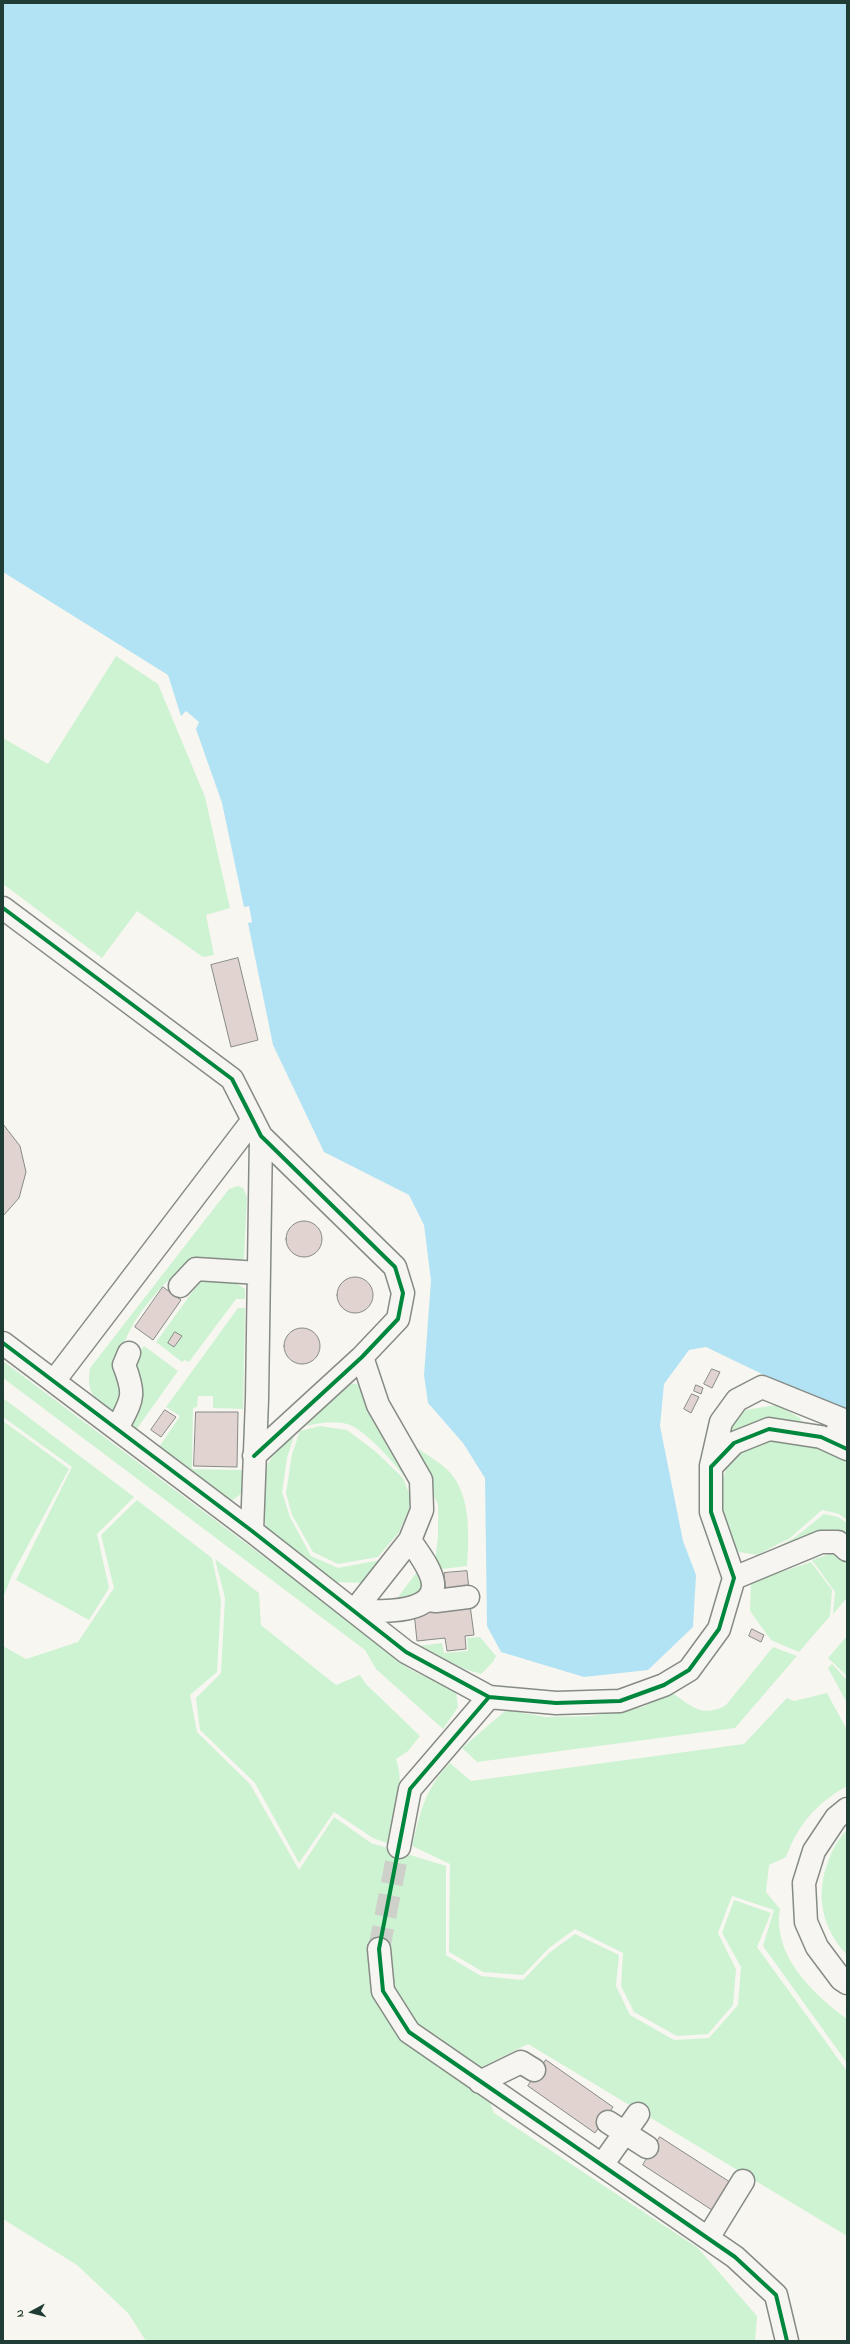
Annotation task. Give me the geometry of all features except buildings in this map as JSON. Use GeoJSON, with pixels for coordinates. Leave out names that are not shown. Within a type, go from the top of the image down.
{"type":"FeatureCollection","features":[{"type":"Feature","properties":{"kind":"street"},"geometry":{"type":"LineString","coordinates":[[3,908],[232,1079],[257,1128],[395,1267],[403,1293],[398,1319],[362,1357],[254,1456]]}},
{"type":"Feature","properties":{"kind":"street"},"geometry":{"type":"LineString","coordinates":[[252,1531],[259,1273],[257,1128]]}},
{"type":"Feature","properties":{"kind":"street"},"geometry":{"type":"LineString","coordinates":[[54,1381],[257,1128]]}},
{"type":"Feature","properties":{"kind":"street"},"geometry":{"type":"LineString","coordinates":[[180,1286],[196,1269],[259,1273]]}},
{"type":"Feature","properties":{"kind":"street"},"geometry":{"type":"LineString","coordinates":[[3,1343],[252,1531],[406,1652],[489,1697],[556,1704],[620,1701],[664,1685],[689,1670],[719,1629],[734,1578],[711,1512],[710,1467],[721,1422],[737,1400],[762,1387],[841,1419],[840,1446],[821,1437],[769,1429],[734,1443],[710,1467]]}},
{"type":"Feature","properties":{"kind":"street"},"geometry":{"type":"LineString","coordinates":[[117,1429],[132,1397],[130,1381],[124,1365],[129,1353]]}},
{"type":"Feature","properties":{"kind":"street"},"geometry":{"type":"LineString","coordinates":[[354,1611],[410,1540],[422,1510],[421,1480],[378,1405],[362,1357]]}},
{"type":"Feature","properties":{"kind":"street"},"geometry":{"type":"LineString","coordinates":[[410,1540],[427,1567],[433,1583],[432,1593],[428,1600]]}},
{"type":"Feature","properties":{"kind":"street"},"geometry":{"type":"LineString","coordinates":[[734,1578],[821,1542],[838,1542],[847,1550]]}},
{"type":"Feature","properties":{"kind":"street"},"geometry":{"type":"LineString","coordinates":[[354,1611],[406,1609],[428,1600],[436,1601],[468,1597]]}},
{"type":"Feature","properties":{"kind":"street"},"geometry":{"type":"LineString","coordinates":[[399,1847],[410,1789],[489,1697]]}},
{"type":"Feature","properties":{"kind":"street"},"geometry":{"type":"LineString","coordinates":[[847,1809],[836,1818],[814,1851],[804,1882],[806,1922],[817,1947],[841,1979],[847,1983]]}},
{"type":"Feature","properties":{"kind":"street"},"geometry":{"type":"LineString","coordinates":[[379,1949],[383,1991],[408,2032],[735,2257],[776,2295],[788,2341]]}},
{"type":"Feature","properties":{"kind":"street"},"geometry":{"type":"LineString","coordinates":[[480,2082],[521,2062],[534,2070]]}},
{"type":"Feature","properties":{"kind":"street"},"geometry":{"type":"LineString","coordinates":[[602,2165],[616,2128],[638,2114]]}},
{"type":"Feature","properties":{"kind":"street"},"geometry":{"type":"LineString","coordinates":[[616,2128],[647,2147]]}},
{"type":"Feature","properties":{"kind":"street"},"geometry":{"type":"LineString","coordinates":[[708,2238],[743,2181]]}},
{"type":"Feature","properties":{"kind":"green space"},"geometry":{"type":"Polygon","coordinates":[[[116,656],[158,684],[205,797],[230,908],[206,915],[214,955],[203,957],[137,911],[102,958],[3,884],[3,738],[48,764],[116,656]]]}},
{"type":"Feature","properties":{"kind":"green space"},"geometry":{"type":"Polygon","coordinates":[[[238,1186],[243,1188],[247,1197],[244,1258],[232,1265],[185,1264],[167,1281],[142,1311],[124,1344],[120,1359],[122,1407],[112,1412],[96,1399],[90,1389],[90,1368],[229,1189],[238,1186]]]}},
{"type":"Feature","properties":{"kind":"green space"},"geometry":{"type":"Polygon","coordinates":[[[201,1280],[234,1282],[245,1289],[245,1299],[236,1299],[189,1362],[185,1360],[182,1362],[156,1342],[201,1280]]]}},
{"type":"Feature","properties":{"kind":"green space"},"geometry":{"type":"Polygon","coordinates":[[[238,1308],[245,1308],[243,1409],[213,1408],[213,1396],[198,1396],[197,1407],[193,1408],[192,1469],[242,1470],[242,1493],[233,1500],[227,1499],[159,1447],[180,1416],[166,1407],[238,1308]]]}},
{"type":"Feature","properties":{"kind":"green space"},"geometry":{"type":"Polygon","coordinates":[[[144,1346],[178,1371],[136,1430],[133,1427],[133,1421],[139,1410],[142,1399],[139,1382],[134,1375],[135,1355],[144,1346]]]}},
{"type":"Feature","properties":{"kind":"green space"},"geometry":{"type":"Polygon","coordinates":[[[3,1361],[368,1635],[398,1661],[417,1673],[456,1692],[458,1707],[443,1729],[376,1669],[365,1650],[3,1378],[3,1361]]]}},
{"type":"Feature","properties":{"kind":"green space"},"geometry":{"type":"Polygon","coordinates":[[[349,1383],[357,1384],[364,1393],[378,1430],[400,1456],[411,1487],[384,1452],[357,1429],[345,1423],[333,1422],[306,1426],[349,1383]]]}},
{"type":"Feature","properties":{"kind":"green space"},"geometry":{"type":"Polygon","coordinates":[[[3,1398],[134,1497],[97,1534],[109,1588],[89,1620],[16,1580],[72,1467],[3,1417],[3,1398]]]}},
{"type":"Feature","properties":{"kind":"green space"},"geometry":{"type":"Polygon","coordinates":[[[777,1405],[800,1418],[803,1425],[725,1440],[729,1430],[745,1410],[777,1405]]]}},
{"type":"Feature","properties":{"kind":"green space"},"geometry":{"type":"Polygon","coordinates":[[[3,1421],[69,1469],[12,1575],[3,1598],[3,1421]]]}},
{"type":"Feature","properties":{"kind":"green space"},"geometry":{"type":"Polygon","coordinates":[[[320,1426],[347,1430],[375,1451],[403,1478],[412,1501],[399,1532],[378,1557],[338,1564],[313,1552],[292,1515],[286,1493],[292,1454],[300,1431],[320,1426]]]}},
{"type":"Feature","properties":{"kind":"green space"},"geometry":{"type":"Polygon","coordinates":[[[294,1436],[287,1458],[282,1492],[290,1517],[311,1556],[338,1568],[380,1560],[365,1583],[337,1582],[266,1530],[263,1485],[266,1468],[275,1453],[294,1436]]]}},
{"type":"Feature","properties":{"kind":"green space"},"geometry":{"type":"Polygon","coordinates":[[[782,1438],[815,1445],[847,1461],[847,1520],[839,1514],[822,1510],[790,1538],[757,1555],[739,1552],[727,1535],[721,1508],[721,1494],[727,1468],[733,1457],[743,1448],[755,1441],[782,1438]]]}},
{"type":"Feature","properties":{"kind":"green space"},"geometry":{"type":"Polygon","coordinates":[[[411,1444],[449,1471],[459,1486],[463,1496],[468,1520],[467,1566],[434,1570],[438,1537],[438,1505],[411,1444]]]}},
{"type":"Feature","properties":{"kind":"green space"},"geometry":{"type":"Polygon","coordinates":[[[137,1500],[212,1558],[221,1600],[217,1672],[190,1695],[197,1732],[250,1784],[299,1870],[334,1817],[371,1843],[446,1866],[446,1955],[481,1976],[523,1980],[549,1953],[575,1934],[619,1955],[616,1986],[630,2015],[674,2040],[709,2038],[738,2005],[741,1967],[722,1933],[734,1900],[771,1913],[757,1947],[847,2071],[847,2236],[528,2044],[478,2069],[494,2113],[698,2248],[757,2316],[755,2341],[146,2341],[128,2313],[77,2265],[3,2219],[3,1646],[26,1659],[78,1642],[114,1588],[101,1535],[137,1500]]]}},
{"type":"Feature","properties":{"kind":"green space"},"geometry":{"type":"Polygon","coordinates":[[[824,1514],[838,1517],[847,1523],[847,1536],[802,1539],[771,1550],[794,1538],[824,1514]]]}},
{"type":"Feature","properties":{"kind":"green space"},"geometry":{"type":"Polygon","coordinates":[[[830,1554],[840,1556],[847,1562],[847,1598],[833,1614],[835,1592],[812,1560],[830,1554]]]}},
{"type":"Feature","properties":{"kind":"green space"},"geometry":{"type":"Polygon","coordinates":[[[215,1559],[259,1593],[261,1625],[336,1685],[360,1675],[366,1684],[420,1736],[408,1751],[396,1759],[400,1780],[398,1802],[389,1844],[373,1838],[334,1812],[299,1863],[255,1783],[200,1730],[196,1698],[221,1673],[225,1598],[215,1559]]]}},
{"type":"Feature","properties":{"kind":"green space"},"geometry":{"type":"Polygon","coordinates":[[[811,1562],[832,1590],[830,1616],[799,1652],[771,1640],[750,1611],[751,1582],[811,1562]]]}},
{"type":"Feature","properties":{"kind":"green space"},"geometry":{"type":"Polygon","coordinates":[[[420,1568],[426,1594],[392,1605],[420,1568]]]}},
{"type":"Feature","properties":{"kind":"green space"},"geometry":{"type":"Polygon","coordinates":[[[847,1636],[847,1676],[828,1658],[847,1636]]]}},
{"type":"Feature","properties":{"kind":"green space"},"geometry":{"type":"Polygon","coordinates":[[[480,1637],[496,1656],[493,1662],[481,1674],[464,1669],[418,1646],[442,1643],[444,1653],[468,1651],[467,1638],[480,1637]]]}},
{"type":"Feature","properties":{"kind":"green space"},"geometry":{"type":"Polygon","coordinates":[[[773,1647],[797,1656],[735,1728],[477,1762],[462,1748],[506,1710],[546,1717],[591,1716],[643,1707],[671,1692],[690,1706],[697,1709],[710,1711],[718,1709],[726,1705],[773,1647]]]}},
{"type":"Feature","properties":{"kind":"green space"},"geometry":{"type":"Polygon","coordinates":[[[832,1664],[847,1680],[847,1703],[828,1668],[832,1664]]]}},
{"type":"Feature","properties":{"kind":"green space"},"geometry":{"type":"Polygon","coordinates":[[[827,1693],[847,1730],[847,1786],[826,1800],[810,1816],[796,1834],[786,1857],[769,1865],[766,1892],[780,1909],[779,1926],[782,1942],[798,1972],[821,1998],[847,2019],[847,2063],[763,1946],[774,1910],[732,1896],[718,1933],[736,1969],[733,2005],[708,2034],[677,2036],[634,2012],[621,1986],[623,1953],[575,1929],[549,1948],[523,1975],[483,1972],[449,1952],[450,1864],[412,1846],[421,1812],[429,1792],[442,1772],[450,1763],[471,1781],[744,1744],[787,1698],[794,1701],[827,1693]]]}},
{"type":"Feature","properties":{"kind":"green space"},"geometry":{"type":"Polygon","coordinates":[[[847,1830],[847,1955],[838,1945],[826,1922],[823,1910],[822,1885],[832,1851],[841,1836],[847,1830]]]}},
{"type":"Feature","properties":{"kind":"water"},"geometry":{"type":"Polygon","coordinates":[[[3,3],[847,3],[847,1415],[706,1347],[689,1350],[664,1384],[660,1426],[683,1541],[696,1575],[693,1627],[648,1670],[584,1677],[501,1652],[487,1626],[485,1478],[463,1443],[428,1403],[424,1375],[431,1281],[424,1225],[409,1195],[324,1152],[273,1045],[248,923],[252,922],[249,906],[244,907],[222,803],[196,729],[199,722],[186,711],[181,716],[168,675],[3,572],[3,3]]]}},
{"type":"Feature","properties":{"kind":"tunnel"},"geometry":{"type":"LineString","coordinates":[[379,1949],[399,1847]]}},
{"type":"Feature","properties":{"kind":"cycle path"},"geometry":{"type":"LineString","coordinates":[[3,908],[232,1079],[261,1136],[395,1267],[403,1293],[398,1319],[362,1357],[254,1456]]}},
{"type":"Feature","properties":{"kind":"cycle path"},"geometry":{"type":"LineString","coordinates":[[3,1343],[252,1531],[406,1652],[489,1697],[556,1703],[620,1701],[664,1685],[689,1670],[719,1629],[734,1578],[711,1512],[711,1467],[734,1443],[769,1429],[821,1437],[847,1449]]}},
{"type":"Feature","properties":{"kind":"cycle path"},"geometry":{"type":"LineString","coordinates":[[489,1697],[410,1789],[379,1949],[383,1991],[409,2032],[735,2257],[776,2295],[787,2341]]}}]}
